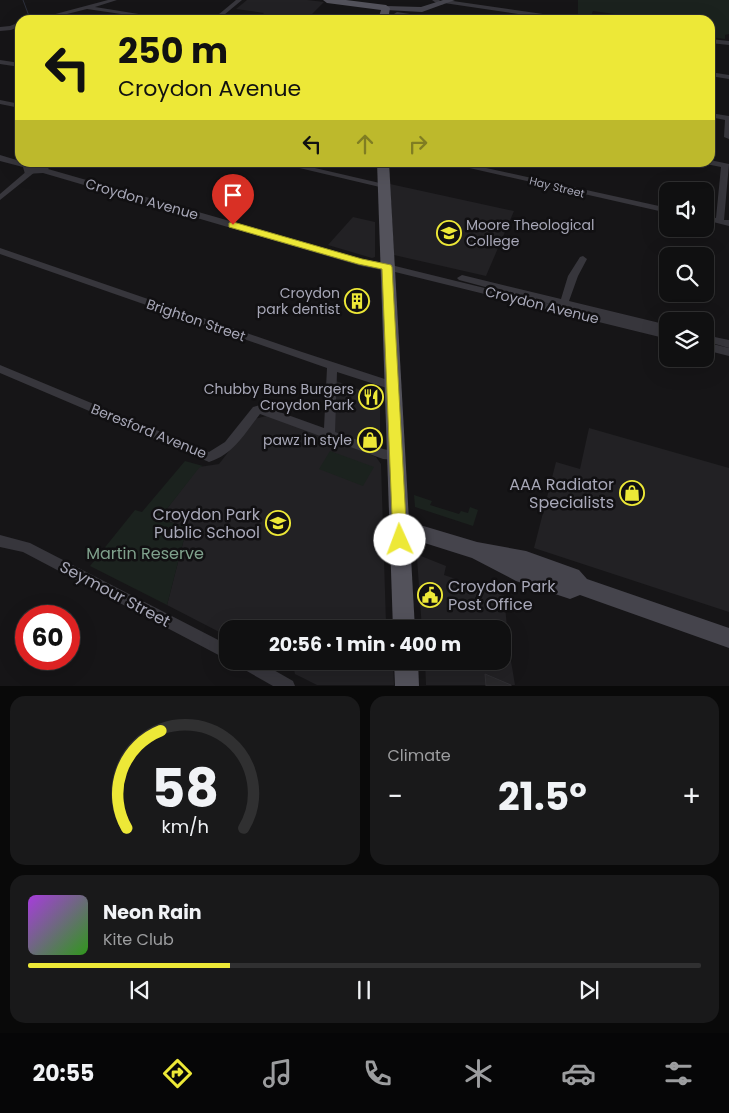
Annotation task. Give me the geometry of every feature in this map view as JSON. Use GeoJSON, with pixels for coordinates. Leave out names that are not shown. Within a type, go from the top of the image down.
{"type":"FeatureCollection","features":[{"type":"Feature","properties":{"kind":"main road"},"geometry":{"type":"LineString","coordinates":[[327,0],[359,2],[386,8],[422,10],[443,2]]}},
{"type":"Feature","properties":{"kind":"main road"},"geometry":{"type":"LineString","coordinates":[[384,15],[386,8]]}},
{"type":"Feature","properties":{"kind":"main road"},"geometry":{"type":"LineString","coordinates":[[383,167],[404,620]]}},
{"type":"Feature","properties":{"kind":"main road"},"geometry":{"type":"LineString","coordinates":[[400,527],[477,552],[523,575],[570,590],[580,586],[729,638]]}},
{"type":"Feature","properties":{"kind":"main road"},"geometry":{"type":"LineString","coordinates":[[406,670],[407,686]]}},
{"type":"Feature","properties":{"kind":"street"},"geometry":{"type":"LineString","coordinates":[[56,15],[114,0]]}},
{"type":"Feature","properties":{"kind":"street"},"geometry":{"type":"LineString","coordinates":[[221,15],[239,0]]}},
{"type":"Feature","properties":{"kind":"street"},"geometry":{"type":"LineString","coordinates":[[443,2],[535,15]]}},
{"type":"Feature","properties":{"kind":"street"},"geometry":{"type":"LineString","coordinates":[[87,7],[140,15]]}},
{"type":"Feature","properties":{"kind":"street"},"geometry":{"type":"LineString","coordinates":[[397,14],[404,15]]}},
{"type":"Feature","properties":{"kind":"street"},"geometry":{"type":"LineString","coordinates":[[11,28],[15,26]]}},
{"type":"Feature","properties":{"kind":"street"},"geometry":{"type":"LineString","coordinates":[[0,29],[15,29]]}},
{"type":"Feature","properties":{"kind":"street"},"geometry":{"type":"LineString","coordinates":[[715,42],[729,43]]}},
{"type":"Feature","properties":{"kind":"street"},"geometry":{"type":"LineString","coordinates":[[0,62],[15,64]]}},
{"type":"Feature","properties":{"kind":"street"},"geometry":{"type":"LineString","coordinates":[[715,75],[729,77]]}},
{"type":"Feature","properties":{"kind":"street"},"geometry":{"type":"LineString","coordinates":[[0,102],[15,105]]}},
{"type":"Feature","properties":{"kind":"street"},"geometry":{"type":"LineString","coordinates":[[715,116],[729,118],[728,136]]}},
{"type":"Feature","properties":{"kind":"street","name":"Croydon Avenue"},"geometry":{"type":"LineString","coordinates":[[0,158],[15,162]]}},
{"type":"Feature","properties":{"kind":"street"},"geometry":{"type":"LineString","coordinates":[[724,222],[727,166]]}},
{"type":"Feature","properties":{"kind":"street"},"geometry":{"type":"LineString","coordinates":[[0,198],[37,167]]}},
{"type":"Feature","properties":{"kind":"street","name":"Croydon Avenue"},"geometry":{"type":"LineString","coordinates":[[37,167],[361,262],[659,327]]}},
{"type":"Feature","properties":{"kind":"street"},"geometry":{"type":"LineString","coordinates":[[299,167],[384,186]]}},
{"type":"Feature","properties":{"kind":"street","name":"Hay Street"},"geometry":{"type":"LineString","coordinates":[[469,167],[659,209]]}},
{"type":"Feature","properties":{"kind":"street","name":"Brighton Street"},"geometry":{"type":"LineString","coordinates":[[0,251],[332,367],[393,386]]}},
{"type":"Feature","properties":{"kind":"street"},"geometry":{"type":"LineString","coordinates":[[563,307],[573,276],[582,259]]}},
{"type":"Feature","properties":{"kind":"street","name":"Croydon Avenue"},"geometry":{"type":"LineString","coordinates":[[563,307],[659,334]]}},
{"type":"Feature","properties":{"kind":"street"},"geometry":{"type":"LineString","coordinates":[[714,341],[729,346],[729,352],[714,348]]}},
{"type":"Feature","properties":{"kind":"street"},"geometry":{"type":"LineString","coordinates":[[329,435],[332,367]]}},
{"type":"Feature","properties":{"kind":"street","name":"Beresford Avenue"},"geometry":{"type":"LineString","coordinates":[[0,369],[209,457],[224,451],[257,410],[260,409],[384,454],[396,455]]}},
{"type":"Feature","properties":{"kind":"street","name":"Seymour Street"},"geometry":{"type":"LineString","coordinates":[[0,541],[26,547],[219,648]]}},
{"type":"Feature","properties":{"kind":"street"},"geometry":{"type":"LineString","coordinates":[[259,670],[288,686]]}},
{"type":"Feature","properties":{"kind":"shaded area"},"geometry":{"type":"Polygon","coordinates":[[[247,0],[307,0],[324,2],[311,15],[262,15],[264,13],[236,9],[247,0]]]}},
{"type":"Feature","properties":{"kind":"shaded area","name":"Moore Theological College"},"geometry":{"type":"Polygon","coordinates":[[[390,184],[514,211],[486,276],[394,255],[390,184]]]}},
{"type":"Feature","properties":{"kind":"shaded area"},"geometry":{"type":"Polygon","coordinates":[[[353,217],[375,222],[375,257],[372,258],[328,245],[353,217]]]}},
{"type":"Feature","properties":{"kind":"shaded area"},"geometry":{"type":"Polygon","coordinates":[[[336,381],[380,397],[380,449],[334,432],[336,381]]]}},
{"type":"Feature","properties":{"kind":"shaded area","name":"Croydon Park Public School"},"geometry":{"type":"Polygon","coordinates":[[[271,415],[376,457],[381,464],[386,620],[219,620],[219,632],[167,605],[187,527],[159,519],[199,467],[219,464],[254,419],[271,415]]]}},
{"type":"Feature","properties":{"kind":"shaded area"},"geometry":{"type":"Polygon","coordinates":[[[589,428],[729,468],[729,612],[534,548],[556,462],[580,469],[589,428]]]}},
{"type":"Feature","properties":{"kind":"shaded area"},"geometry":{"type":"Polygon","coordinates":[[[421,556],[446,566],[444,575],[504,595],[506,620],[421,620],[417,558],[421,556]]]}},
{"type":"Feature","properties":{"kind":"shaded area"},"geometry":{"type":"Polygon","coordinates":[[[511,661],[515,685],[426,685],[425,670],[511,670],[511,661]]]}},
{"type":"Feature","properties":{"kind":"shaded area"},"geometry":{"type":"Polygon","coordinates":[[[294,670],[393,670],[394,685],[317,685],[295,674],[294,670]]]}},
{"type":"Feature","properties":{"kind":"green space"},"geometry":{"type":"Polygon","coordinates":[[[578,0],[729,0],[729,34],[725,35],[725,39],[715,38],[715,15],[622,15],[593,11],[591,15],[578,15],[578,0]]]}},
{"type":"Feature","properties":{"kind":"green space"},"geometry":{"type":"Polygon","coordinates":[[[330,451],[374,467],[363,486],[319,469],[330,451]]]}},
{"type":"Feature","properties":{"kind":"green space","name":"Martin Reserve"},"geometry":{"type":"Polygon","coordinates":[[[185,461],[203,466],[199,468],[159,519],[187,527],[167,605],[90,566],[135,510],[142,512],[185,461]]]}},
{"type":"Feature","properties":{"kind":"green space"},"geometry":{"type":"Polygon","coordinates":[[[414,495],[432,501],[430,505],[459,514],[461,511],[468,513],[470,507],[478,510],[473,526],[415,507],[414,495]]]}},
{"type":"Feature","properties":{"kind":"building","name":"Croydon park dentist"},"geometry":{"type":"Polygon","coordinates":[[[349,293],[371,301],[366,308],[343,301],[349,293]]]}},
{"type":"Feature","properties":{"kind":"building"},"geometry":{"type":"Polygon","coordinates":[[[485,674],[511,685],[511,686],[486,686],[485,674]]]}},
{"type":"Feature","properties":{"kind":"waterway"},"geometry":{"type":"LineString","coordinates":[[23,0],[29,15]]}},
{"type":"Feature","properties":{"kind":"place","name":"Moore Theological College"},"geometry":{"type":"Point","coordinates":[449,233]}},
{"type":"Feature","properties":{"kind":"place","name":"Croydon park dentist"},"geometry":{"type":"Point","coordinates":[357,301]}},
{"type":"Feature","properties":{"kind":"place","name":"Chubby Buns Burgers Croydon Park"},"geometry":{"type":"Point","coordinates":[371,397]}},
{"type":"Feature","properties":{"kind":"place","name":"pawz in style"},"geometry":{"type":"Point","coordinates":[370,440]}},
{"type":"Feature","properties":{"kind":"place","name":"AAA Radiator Specialists"},"geometry":{"type":"Point","coordinates":[632,493]}},
{"type":"Feature","properties":{"kind":"place","name":"Croydon Park Public School"},"geometry":{"type":"Point","coordinates":[278,523]}},
{"type":"Feature","properties":{"kind":"place","name":"Croydon Park Post Office"},"geometry":{"type":"Point","coordinates":[430,595]}},
{"type":"Feature","properties":{"kind":"route"},"geometry":{"type":"LineString","coordinates":[[233,225],[361,262],[387,267],[400,540]]}}]}
